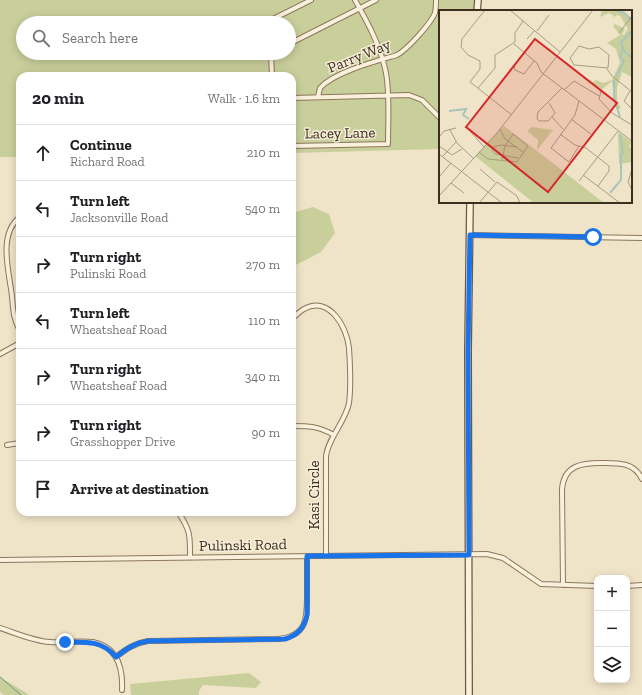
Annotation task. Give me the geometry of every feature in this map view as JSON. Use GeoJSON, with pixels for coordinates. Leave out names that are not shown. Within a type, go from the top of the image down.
{"type":"FeatureCollection","features":[{"type":"Feature","properties":{"kind":"main road"},"geometry":{"type":"LineString","coordinates":[[477,10],[478,0]]}},
{"type":"Feature","properties":{"kind":"main road"},"geometry":{"type":"LineString","coordinates":[[469,695],[468,351],[470,203]]}},
{"type":"Feature","properties":{"kind":"street"},"geometry":{"type":"LineString","coordinates":[[279,16],[310,0]]}},
{"type":"Feature","properties":{"kind":"street"},"geometry":{"type":"LineString","coordinates":[[356,0],[375,38],[383,59],[387,79],[388,96]]}},
{"type":"Feature","properties":{"kind":"street"},"geometry":{"type":"LineString","coordinates":[[296,41],[376,0]]}},
{"type":"Feature","properties":{"kind":"street","name":"Parry Way"},"geometry":{"type":"LineString","coordinates":[[318,97],[320,88],[327,82],[352,70],[397,54],[406,48],[431,20],[435,13],[436,0]]}},
{"type":"Feature","properties":{"kind":"street"},"geometry":{"type":"LineString","coordinates":[[271,60],[272,72]]}},
{"type":"Feature","properties":{"kind":"street"},"geometry":{"type":"LineString","coordinates":[[296,98],[409,95],[422,100],[439,117]]}},
{"type":"Feature","properties":{"kind":"street","name":"Lacey Lane"},"geometry":{"type":"LineString","coordinates":[[296,146],[388,144],[388,96]]}},
{"type":"Feature","properties":{"kind":"street"},"geometry":{"type":"LineString","coordinates":[[16,219],[10,223],[6,229],[3,236],[2,247],[11,288],[13,317],[16,323]]}},
{"type":"Feature","properties":{"kind":"street"},"geometry":{"type":"LineString","coordinates":[[470,235],[642,238]]}},
{"type":"Feature","properties":{"kind":"street","name":"Kasi Circle"},"geometry":{"type":"LineString","coordinates":[[296,316],[305,308],[315,306],[323,307],[336,315],[345,333],[349,347],[349,402],[328,448],[326,456],[326,556]]}},
{"type":"Feature","properties":{"kind":"street"},"geometry":{"type":"LineString","coordinates":[[0,354],[16,345]]}},
{"type":"Feature","properties":{"kind":"street"},"geometry":{"type":"LineString","coordinates":[[296,426],[313,426],[326,430],[334,435]]}},
{"type":"Feature","properties":{"kind":"street"},"geometry":{"type":"LineString","coordinates":[[8,445],[16,444]]}},
{"type":"Feature","properties":{"kind":"street"},"geometry":{"type":"LineString","coordinates":[[563,585],[562,489],[566,475],[572,469],[581,464],[621,462],[632,467],[638,472],[642,479]]}},
{"type":"Feature","properties":{"kind":"street"},"geometry":{"type":"LineString","coordinates":[[181,516],[187,524],[189,531],[190,558]]}},
{"type":"Feature","properties":{"kind":"street","name":"Pulinski Road"},"geometry":{"type":"LineString","coordinates":[[0,560],[487,554],[498,556],[507,560],[538,583],[544,585],[594,586]]}},
{"type":"Feature","properties":{"kind":"street"},"geometry":{"type":"LineString","coordinates":[[116,657],[132,645],[148,641],[285,639],[295,635],[304,625],[307,615],[307,556]]}},
{"type":"Feature","properties":{"kind":"street"},"geometry":{"type":"LineString","coordinates":[[630,586],[642,586]]}},
{"type":"Feature","properties":{"kind":"street"},"geometry":{"type":"LineString","coordinates":[[0,628],[43,641],[93,642],[104,646],[116,657],[122,672],[122,690]]}},
{"type":"Feature","properties":{"kind":"green space"},"geometry":{"type":"Polygon","coordinates":[[[0,0],[478,0],[477,10],[439,10],[439,149],[296,153],[296,72],[16,72],[16,157],[0,157],[0,0]]]}},
{"type":"Feature","properties":{"kind":"green space"},"geometry":{"type":"Polygon","coordinates":[[[313,207],[329,214],[335,233],[321,252],[296,265],[296,212],[313,207]]]}},
{"type":"Feature","properties":{"kind":"green space"},"geometry":{"type":"Polygon","coordinates":[[[249,673],[261,682],[256,688],[203,685],[199,691],[199,695],[131,695],[130,684],[249,673]]]}},
{"type":"Feature","properties":{"kind":"green space"},"geometry":{"type":"Polygon","coordinates":[[[0,677],[29,695],[4,695],[0,692],[0,677]]]}},
{"type":"Feature","properties":{"kind":"waterway"},"geometry":{"type":"LineString","coordinates":[[0,677],[21,695]]}},
{"type":"Feature","properties":{"kind":"route"},"geometry":{"type":"LineString","coordinates":[[65,642],[93,642],[104,646],[116,657],[132,645],[148,641],[285,639],[295,635],[302,628],[306,620],[307,556],[469,555],[468,351],[470,235],[593,237]]}}]}
